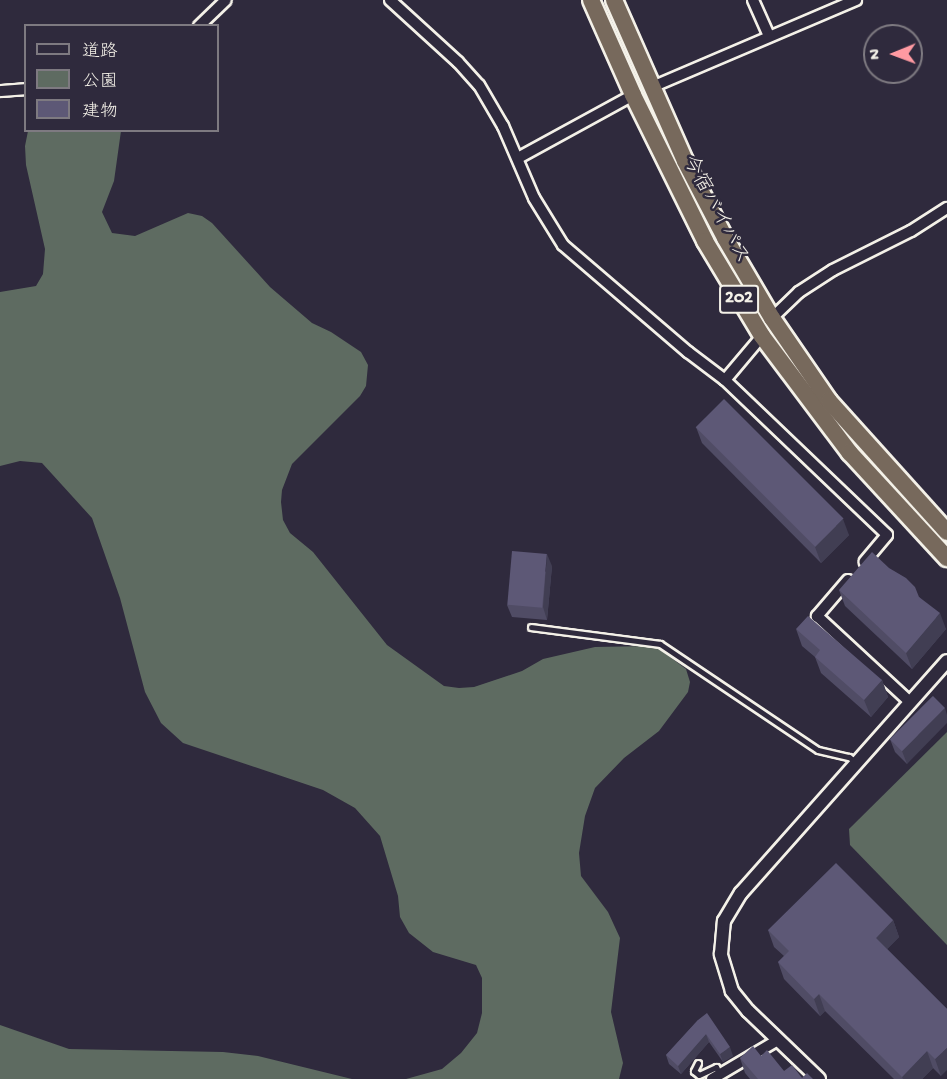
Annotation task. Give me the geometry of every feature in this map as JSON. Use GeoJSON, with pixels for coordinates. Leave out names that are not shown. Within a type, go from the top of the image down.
{"type":"FeatureCollection","features":[{"type":"Feature","properties":{"kind":"highway","name":"今宿バイパス"},"geometry":{"type":"LineString","coordinates":[[591,0],[633,95],[705,241],[762,336],[850,453],[947,558]]}},
{"type":"Feature","properties":{"kind":"highway","name":"今宿バイパス"},"geometry":{"type":"LineString","coordinates":[[614,0],[685,161],[725,238],[772,318],[829,401],[947,532]]}},
{"type":"Feature","properties":{"kind":"street"},"geometry":{"type":"LineString","coordinates":[[201,24],[226,0]]}},
{"type":"Feature","properties":{"kind":"street"},"geometry":{"type":"LineString","coordinates":[[390,0],[458,62],[479,85],[503,126],[534,198],[563,245],[688,352],[725,380],[887,535],[817,616],[910,702]]}},
{"type":"Feature","properties":{"kind":"street"},"geometry":{"type":"LineString","coordinates":[[753,0],[769,36]]}},
{"type":"Feature","properties":{"kind":"street"},"geometry":{"type":"LineString","coordinates":[[652,87],[856,0]]}},
{"type":"Feature","properties":{"kind":"street"},"geometry":{"type":"LineString","coordinates":[[0,91],[24,89]]}},
{"type":"Feature","properties":{"kind":"street"},"geometry":{"type":"LineString","coordinates":[[518,158],[633,95]]}},
{"type":"Feature","properties":{"kind":"street"},"geometry":{"type":"LineString","coordinates":[[772,318],[799,292],[816,281],[911,231],[947,208]]}},
{"type":"Feature","properties":{"kind":"street"},"geometry":{"type":"LineString","coordinates":[[725,380],[762,336]]}},
{"type":"Feature","properties":{"kind":"street"},"geometry":{"type":"LineString","coordinates":[[819,1079],[732,991],[721,954],[724,921],[741,893],[947,661]]}},
{"type":"Feature","properties":{"kind":"street"},"geometry":{"type":"LineString","coordinates":[[715,1076],[778,1040]]}},
{"type":"Feature","properties":{"kind":"lane"},"geometry":{"type":"LineString","coordinates":[[531,627],[660,644],[818,750],[849,757],[856,762]]}},
{"type":"Feature","properties":{"kind":"lane"},"geometry":{"type":"LineString","coordinates":[[698,1062],[694,1071],[699,1075],[716,1067],[715,1076]]}},
{"type":"Feature","properties":{"kind":"green space"},"geometry":{"type":"Polygon","coordinates":[[[28,132],[121,132],[114,181],[102,212],[112,233],[135,236],[188,213],[202,216],[212,223],[270,287],[312,323],[331,332],[361,352],[368,365],[366,386],[360,396],[292,464],[282,490],[281,502],[283,520],[290,533],[313,552],[387,645],[444,686],[459,688],[474,687],[522,671],[543,659],[595,647],[649,646],[658,648],[686,669],[690,682],[688,692],[659,731],[624,758],[595,788],[585,816],[579,853],[581,876],[608,912],[620,938],[611,1012],[623,1063],[619,1079],[406,1079],[442,1069],[461,1053],[477,1033],[482,1013],[482,978],[476,965],[433,952],[409,933],[400,917],[398,896],[380,836],[355,808],[323,790],[183,743],[161,723],[145,692],[120,598],[92,518],[42,463],[20,461],[0,466],[0,292],[36,286],[43,274],[45,249],[26,165],[25,146],[28,132]]]}},
{"type":"Feature","properties":{"kind":"green space"},"geometry":{"type":"Polygon","coordinates":[[[947,732],[947,945],[850,845],[849,829],[947,732]]]}},
{"type":"Feature","properties":{"kind":"green space"},"geometry":{"type":"Polygon","coordinates":[[[0,1025],[69,1049],[223,1052],[258,1056],[352,1079],[0,1079],[0,1025]]]}},
{"type":"Feature","properties":{"kind":"building"},"geometry":{"type":"Polygon","coordinates":[[[724,399],[844,519],[815,547],[696,427],[724,399]]]}},
{"type":"Feature","properties":{"kind":"building"},"geometry":{"type":"Polygon","coordinates":[[[512,551],[547,554],[542,608],[507,605],[512,551]]]}},
{"type":"Feature","properties":{"kind":"building"},"geometry":{"type":"Polygon","coordinates":[[[872,552],[889,568],[906,578],[915,587],[919,597],[940,613],[906,653],[839,590],[872,552]]]}},
{"type":"Feature","properties":{"kind":"building"},"geometry":{"type":"Polygon","coordinates":[[[808,616],[882,680],[864,700],[815,657],[820,650],[796,629],[808,616]]]}},
{"type":"Feature","properties":{"kind":"building"},"geometry":{"type":"Polygon","coordinates":[[[933,696],[945,708],[902,751],[890,739],[933,696]]]}},
{"type":"Feature","properties":{"kind":"building"},"geometry":{"type":"Polygon","coordinates":[[[836,863],[893,920],[876,938],[947,1009],[947,1048],[935,1059],[927,1051],[902,1077],[819,994],[814,999],[778,962],[789,951],[768,930],[836,863]]]}},
{"type":"Feature","properties":{"kind":"building"},"geometry":{"type":"Polygon","coordinates":[[[707,1013],[730,1047],[720,1054],[706,1034],[678,1066],[666,1055],[707,1013]]]}},
{"type":"Feature","properties":{"kind":"building"},"geometry":{"type":"Polygon","coordinates":[[[753,1046],[761,1056],[767,1050],[784,1071],[792,1065],[802,1078],[807,1073],[813,1079],[758,1079],[740,1058],[753,1046]]]}}]}
